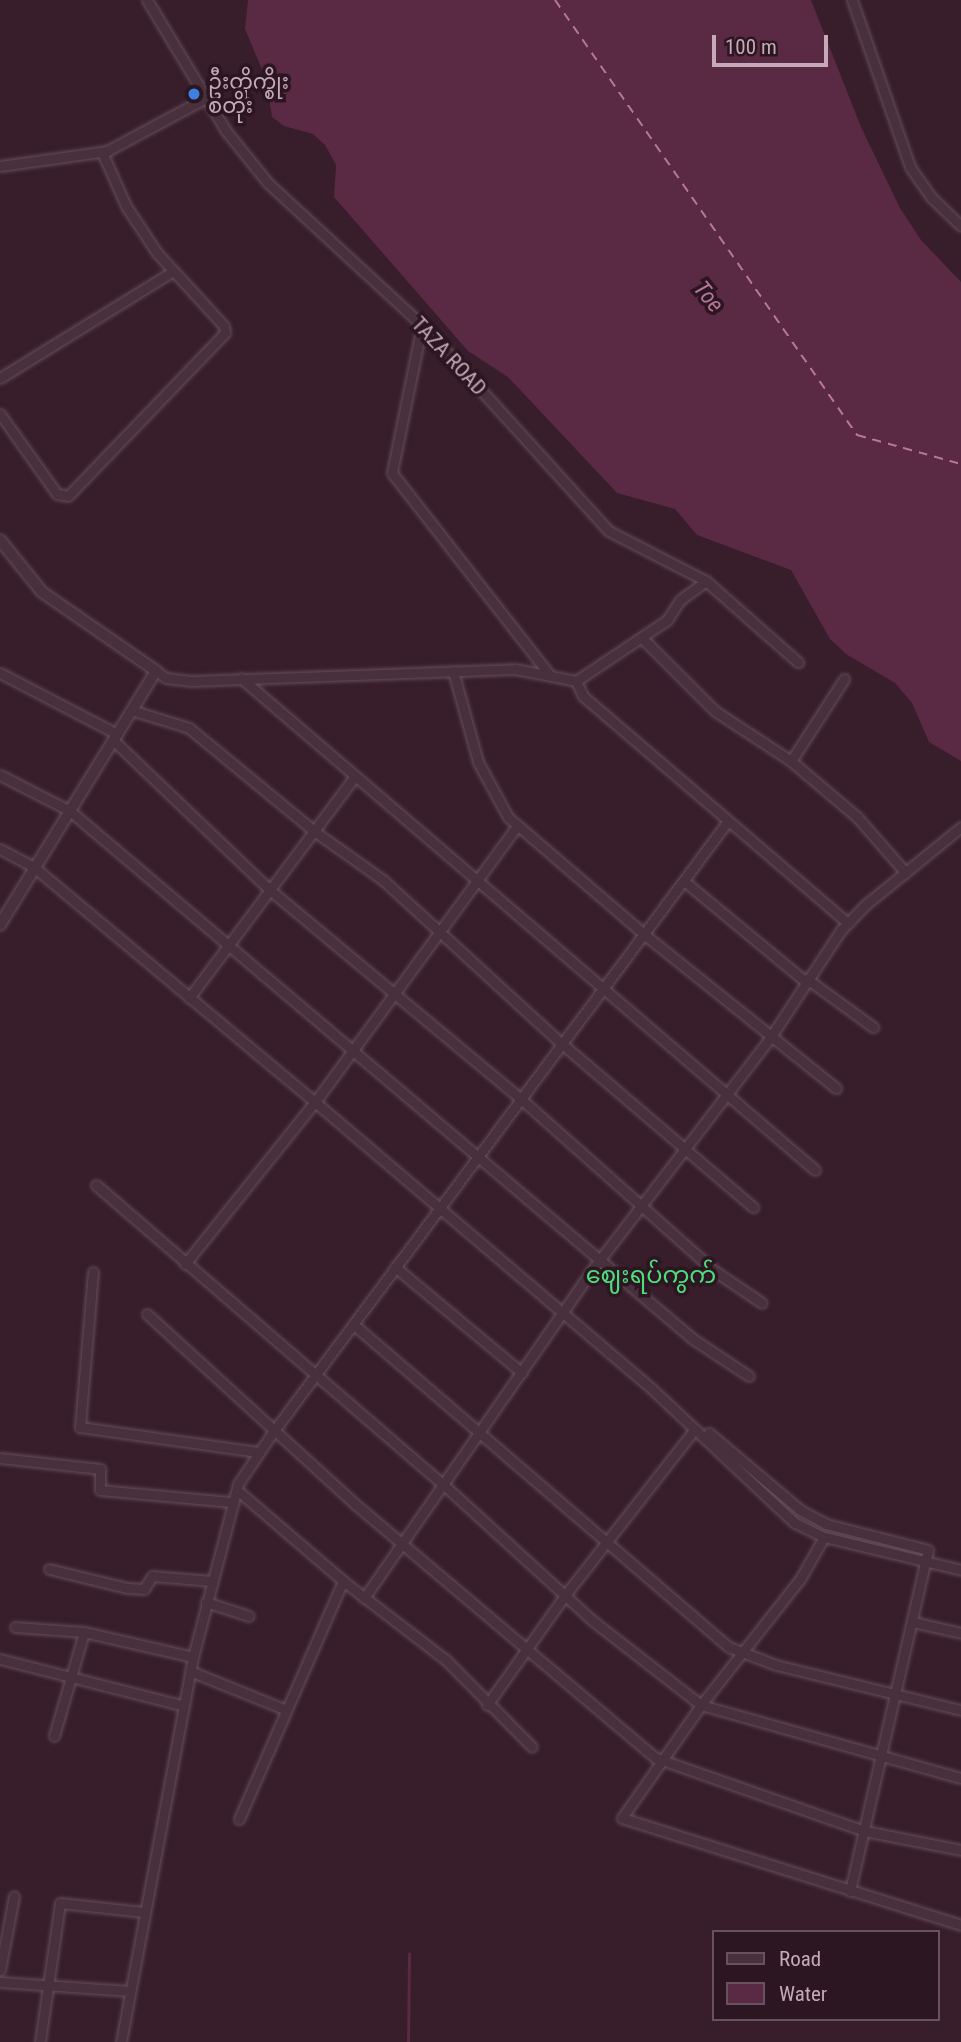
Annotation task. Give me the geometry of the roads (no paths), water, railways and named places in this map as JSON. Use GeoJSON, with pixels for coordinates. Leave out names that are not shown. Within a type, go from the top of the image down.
{"type":"FeatureCollection","features":[{"type":"Feature","properties":{"kind":"street","name":"TAZA ROAD"},"geometry":{"type":"LineString","coordinates":[[147,0],[206,98],[268,183],[422,325],[609,531],[706,581],[798,662]]}},
{"type":"Feature","properties":{"kind":"street"},"geometry":{"type":"LineString","coordinates":[[852,0],[910,167],[932,198],[961,226]]}},
{"type":"Feature","properties":{"kind":"street"},"geometry":{"type":"LineString","coordinates":[[0,166],[102,152],[206,98]]}},
{"type":"Feature","properties":{"kind":"street"},"geometry":{"type":"LineString","coordinates":[[0,414],[57,494],[64,498],[72,494],[225,333],[224,326],[173,271],[126,206],[102,152]]}},
{"type":"Feature","properties":{"kind":"street"},"geometry":{"type":"LineString","coordinates":[[0,378],[173,271]]}},
{"type":"Feature","properties":{"kind":"street"},"geometry":{"type":"LineString","coordinates":[[422,325],[392,473],[548,673]]}},
{"type":"Feature","properties":{"kind":"street"},"geometry":{"type":"LineString","coordinates":[[0,540],[43,592],[166,678],[191,681],[453,671],[548,673],[576,681],[667,620],[680,600],[706,581]]}},
{"type":"Feature","properties":{"kind":"street"},"geometry":{"type":"LineString","coordinates":[[642,638],[715,711],[791,761],[857,817],[906,873]]}},
{"type":"Feature","properties":{"kind":"street"},"geometry":{"type":"LineString","coordinates":[[0,925],[156,671]]}},
{"type":"Feature","properties":{"kind":"street"},"geometry":{"type":"LineString","coordinates":[[453,671],[478,762],[490,789],[517,826],[770,1038],[836,1088]]}},
{"type":"Feature","properties":{"kind":"street"},"geometry":{"type":"LineString","coordinates":[[0,673],[115,737],[270,890],[520,1099],[716,1272],[762,1303]]}},
{"type":"Feature","properties":{"kind":"street"},"geometry":{"type":"LineString","coordinates":[[241,678],[815,1170]]}},
{"type":"Feature","properties":{"kind":"street"},"geometry":{"type":"LineString","coordinates":[[791,761],[844,679]]}},
{"type":"Feature","properties":{"kind":"street"},"geometry":{"type":"LineString","coordinates":[[576,681],[583,696],[848,923]]}},
{"type":"Feature","properties":{"kind":"street"},"geometry":{"type":"LineString","coordinates":[[131,710],[189,728],[314,831],[383,880],[561,1043],[752,1207]]}},
{"type":"Feature","properties":{"kind":"street"},"geometry":{"type":"LineString","coordinates":[[0,775],[70,811],[480,1155],[693,1339],[749,1376]]}},
{"type":"Feature","properties":{"kind":"street"},"geometry":{"type":"LineString","coordinates":[[189,998],[355,776]]}},
{"type":"Feature","properties":{"kind":"street"},"geometry":{"type":"LineString","coordinates":[[121,2042],[190,1671],[237,1490],[272,1432],[728,821]]}},
{"type":"Feature","properties":{"kind":"street"},"geometry":{"type":"LineString","coordinates":[[185,1264],[315,1102],[517,826]]}},
{"type":"Feature","properties":{"kind":"street"},"geometry":{"type":"LineString","coordinates":[[364,1598],[640,1205],[687,1151],[725,1093],[770,1038],[806,980],[848,923],[961,827]]}},
{"type":"Feature","properties":{"kind":"street"},"geometry":{"type":"LineString","coordinates":[[0,849],[35,868],[315,1102],[695,1429],[795,1523],[824,1538],[961,1570]]}},
{"type":"Feature","properties":{"kind":"street"},"geometry":{"type":"LineString","coordinates":[[684,881],[806,980],[873,1027]]}},
{"type":"Feature","properties":{"kind":"street"},"geometry":{"type":"LineString","coordinates":[[96,1185],[566,1594],[701,1705],[881,1759],[961,1778]]}},
{"type":"Feature","properties":{"kind":"street"},"geometry":{"type":"LineString","coordinates":[[395,1268],[522,1373]]}},
{"type":"Feature","properties":{"kind":"street"},"geometry":{"type":"LineString","coordinates":[[93,1272],[80,1427],[258,1452]]}},
{"type":"Feature","properties":{"kind":"street"},"geometry":{"type":"LineString","coordinates":[[147,1314],[272,1432],[527,1650],[661,1760],[865,1831],[961,1850]]}},
{"type":"Feature","properties":{"kind":"street"},"geometry":{"type":"LineString","coordinates":[[353,1324],[608,1542],[690,1616],[743,1653],[961,1710]]}},
{"type":"Feature","properties":{"kind":"street"},"geometry":{"type":"LineString","coordinates":[[487,1705],[566,1594],[695,1429]]}},
{"type":"Feature","properties":{"kind":"street"},"geometry":{"type":"LineString","coordinates":[[704,1438],[709,1433],[800,1510],[841,1530],[928,1550],[850,1891]]}},
{"type":"Feature","properties":{"kind":"street"},"geometry":{"type":"LineString","coordinates":[[0,1458],[100,1469],[100,1490],[233,1502]]}},
{"type":"Feature","properties":{"kind":"street"},"geometry":{"type":"LineString","coordinates":[[237,1490],[343,1581],[446,1660],[487,1705],[532,1747]]}},
{"type":"Feature","properties":{"kind":"street"},"geometry":{"type":"LineString","coordinates":[[824,1538],[800,1579],[701,1705],[622,1818],[961,1925]]}},
{"type":"Feature","properties":{"kind":"street"},"geometry":{"type":"LineString","coordinates":[[49,1569],[127,1588],[144,1589],[152,1576],[212,1581]]}},
{"type":"Feature","properties":{"kind":"street"},"geometry":{"type":"LineString","coordinates":[[239,1819],[284,1709],[314,1655],[343,1581]]}},
{"type":"Feature","properties":{"kind":"street"},"geometry":{"type":"LineString","coordinates":[[206,1602],[249,1616]]}},
{"type":"Feature","properties":{"kind":"street"},"geometry":{"type":"LineString","coordinates":[[913,1622],[961,1633]]}},
{"type":"Feature","properties":{"kind":"street"},"geometry":{"type":"LineString","coordinates":[[15,1627],[84,1632],[193,1657]]}},
{"type":"Feature","properties":{"kind":"street"},"geometry":{"type":"LineString","coordinates":[[54,1736],[68,1679],[84,1632]]}},
{"type":"Feature","properties":{"kind":"street"},"geometry":{"type":"LineString","coordinates":[[0,1660],[184,1706]]}},
{"type":"Feature","properties":{"kind":"street"},"geometry":{"type":"LineString","coordinates":[[190,1671],[284,1709]]}},
{"type":"Feature","properties":{"kind":"street"},"geometry":{"type":"LineString","coordinates":[[0,1970],[14,1896]]}},
{"type":"Feature","properties":{"kind":"street"},"geometry":{"type":"LineString","coordinates":[[40,2042],[60,1903],[144,1912]]}},
{"type":"Feature","properties":{"kind":"street"},"geometry":{"type":"LineString","coordinates":[[0,1982],[130,1991]]}},
{"type":"Feature","properties":{"kind":"water","name":"Toe"},"geometry":{"type":"Polygon","coordinates":[[[248,0],[811,0],[861,127],[900,208],[921,240],[961,282],[961,761],[929,742],[912,703],[895,683],[846,654],[830,639],[791,570],[697,535],[675,509],[617,493],[508,377],[468,351],[334,197],[336,165],[325,145],[313,134],[284,126],[272,117],[266,79],[245,29],[248,0]]]}},
{"type":"Feature","properties":{"kind":"waterway"},"geometry":{"type":"LineString","coordinates":[[408,2042],[409,1954]]}},
{"type":"Feature","properties":{"kind":"place","name":"ဦးတိုက္စိုး စတိုး"},"geometry":{"type":"Point","coordinates":[194,94]}},
{"type":"Feature","properties":{"kind":"district","name":"ဈေးရပ်ကွက်"},"geometry":{"type":"Point","coordinates":[651,1276]}}]}
